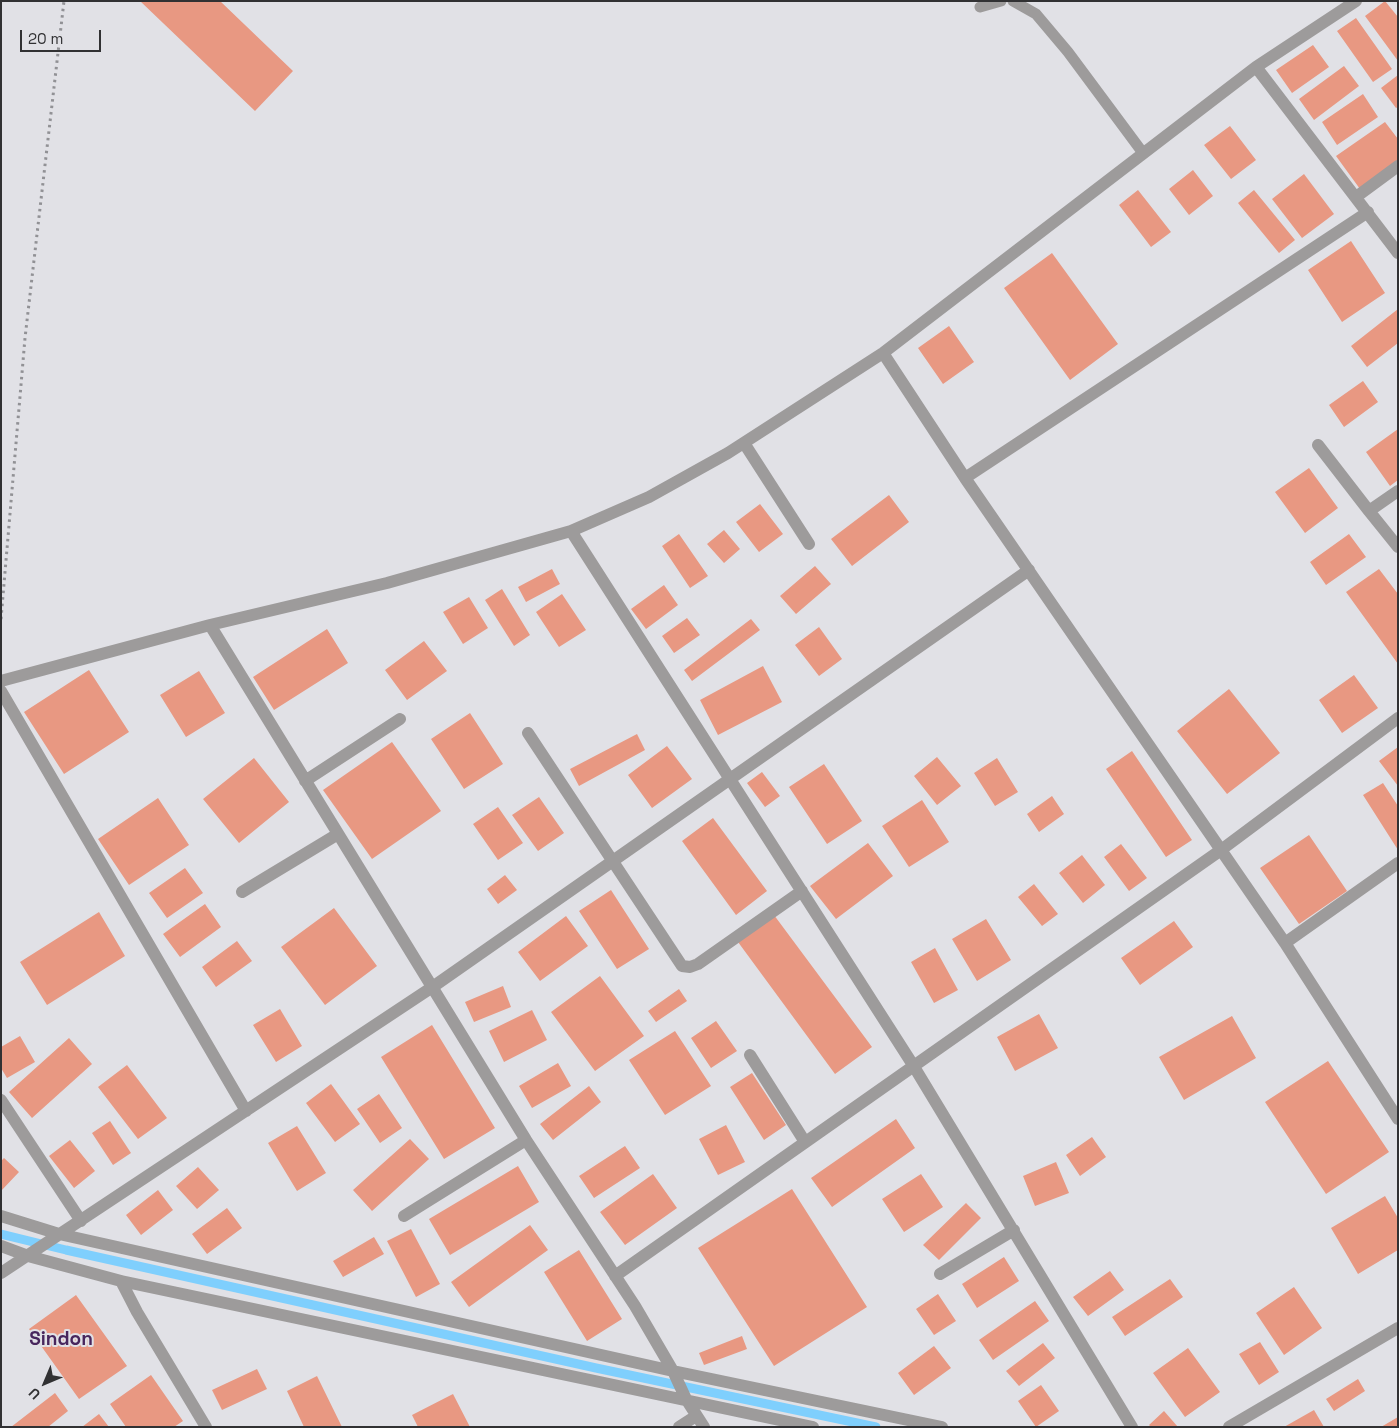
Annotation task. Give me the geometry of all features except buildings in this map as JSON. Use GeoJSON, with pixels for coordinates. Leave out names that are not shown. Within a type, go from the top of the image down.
{"type":"FeatureCollection","features":[{"type":"Feature","properties":{"kind":"street"},"geometry":{"type":"LineString","coordinates":[[1,681],[210,624],[387,583],[571,531],[649,497],[728,453],[883,353],[1256,67],[1356,1]]}},
{"type":"Feature","properties":{"kind":"street"},"geometry":{"type":"LineString","coordinates":[[1256,67],[1398,253]]}},
{"type":"Feature","properties":{"kind":"street"},"geometry":{"type":"LineString","coordinates":[[1356,197],[1398,166]]}},
{"type":"Feature","properties":{"kind":"street"},"geometry":{"type":"LineString","coordinates":[[965,478],[1368,212]]}},
{"type":"Feature","properties":{"kind":"street"},"geometry":{"type":"LineString","coordinates":[[883,353],[965,478],[1285,943],[1398,1119]]}},
{"type":"Feature","properties":{"kind":"street"},"geometry":{"type":"LineString","coordinates":[[744,443],[809,544]]}},
{"type":"Feature","properties":{"kind":"street"},"geometry":{"type":"LineString","coordinates":[[1318,445],[1398,546]]}},
{"type":"Feature","properties":{"kind":"street"},"geometry":{"type":"LineString","coordinates":[[1370,511],[1398,491]]}},
{"type":"Feature","properties":{"kind":"street"},"geometry":{"type":"LineString","coordinates":[[571,531],[914,1065],[1132,1427]]}},
{"type":"Feature","properties":{"kind":"street"},"geometry":{"type":"LineString","coordinates":[[1,1273],[434,986],[1029,570]]}},
{"type":"Feature","properties":{"kind":"street"},"geometry":{"type":"LineString","coordinates":[[210,624],[305,781],[434,986],[526,1140],[635,1306],[674,1374],[684,1396],[704,1427]]}},
{"type":"Feature","properties":{"kind":"street"},"geometry":{"type":"LineString","coordinates":[[1,691],[246,1111]]}},
{"type":"Feature","properties":{"kind":"street"},"geometry":{"type":"LineString","coordinates":[[615,1276],[1221,850],[1398,718]]}},
{"type":"Feature","properties":{"kind":"street"},"geometry":{"type":"LineString","coordinates":[[305,781],[400,719]]}},
{"type":"Feature","properties":{"kind":"street"},"geometry":{"type":"LineString","coordinates":[[528,733],[682,966],[690,967],[698,964],[802,891]]}},
{"type":"Feature","properties":{"kind":"street"},"geometry":{"type":"LineString","coordinates":[[242,892],[338,834]]}},
{"type":"Feature","properties":{"kind":"street"},"geometry":{"type":"LineString","coordinates":[[1285,943],[1398,863]]}},
{"type":"Feature","properties":{"kind":"street"},"geometry":{"type":"LineString","coordinates":[[750,1055],[805,1142]]}},
{"type":"Feature","properties":{"kind":"street"},"geometry":{"type":"LineString","coordinates":[[1,1100],[81,1221]]}},
{"type":"Feature","properties":{"kind":"street"},"geometry":{"type":"LineString","coordinates":[[404,1216],[526,1140]]}},
{"type":"Feature","properties":{"kind":"street"},"geometry":{"type":"LineString","coordinates":[[1,1216],[56,1236],[674,1374],[942,1427]]}},
{"type":"Feature","properties":{"kind":"street"},"geometry":{"type":"LineString","coordinates":[[940,1274],[1014,1230]]}},
{"type":"Feature","properties":{"kind":"street"},"geometry":{"type":"LineString","coordinates":[[1,1246],[121,1281],[684,1396],[812,1427]]}},
{"type":"Feature","properties":{"kind":"street"},"geometry":{"type":"LineString","coordinates":[[121,1281],[137,1312],[206,1427]]}},
{"type":"Feature","properties":{"kind":"street"},"geometry":{"type":"LineString","coordinates":[[1229,1427],[1398,1328]]}},
{"type":"Feature","properties":{"kind":"street"},"geometry":{"type":"LineString","coordinates":[[680,1427],[696,1416]]}},
{"type":"Feature","properties":{"kind":"lane"},"geometry":{"type":"LineString","coordinates":[[980,7],[1001,1]]}},
{"type":"Feature","properties":{"kind":"lane"},"geometry":{"type":"LineString","coordinates":[[1013,1],[1036,14],[1068,52],[1143,153]]}},
{"type":"Feature","properties":{"kind":"path"},"geometry":{"type":"LineString","coordinates":[[1,619],[25,338],[64,1]]}},
{"type":"Feature","properties":{"kind":"waterway"},"geometry":{"type":"LineString","coordinates":[[1,1234],[596,1368],[876,1427]]}},
{"type":"Feature","properties":{"kind":"district","name":"Sindon"},"geometry":{"type":"Point","coordinates":[61,1340]}}]}
